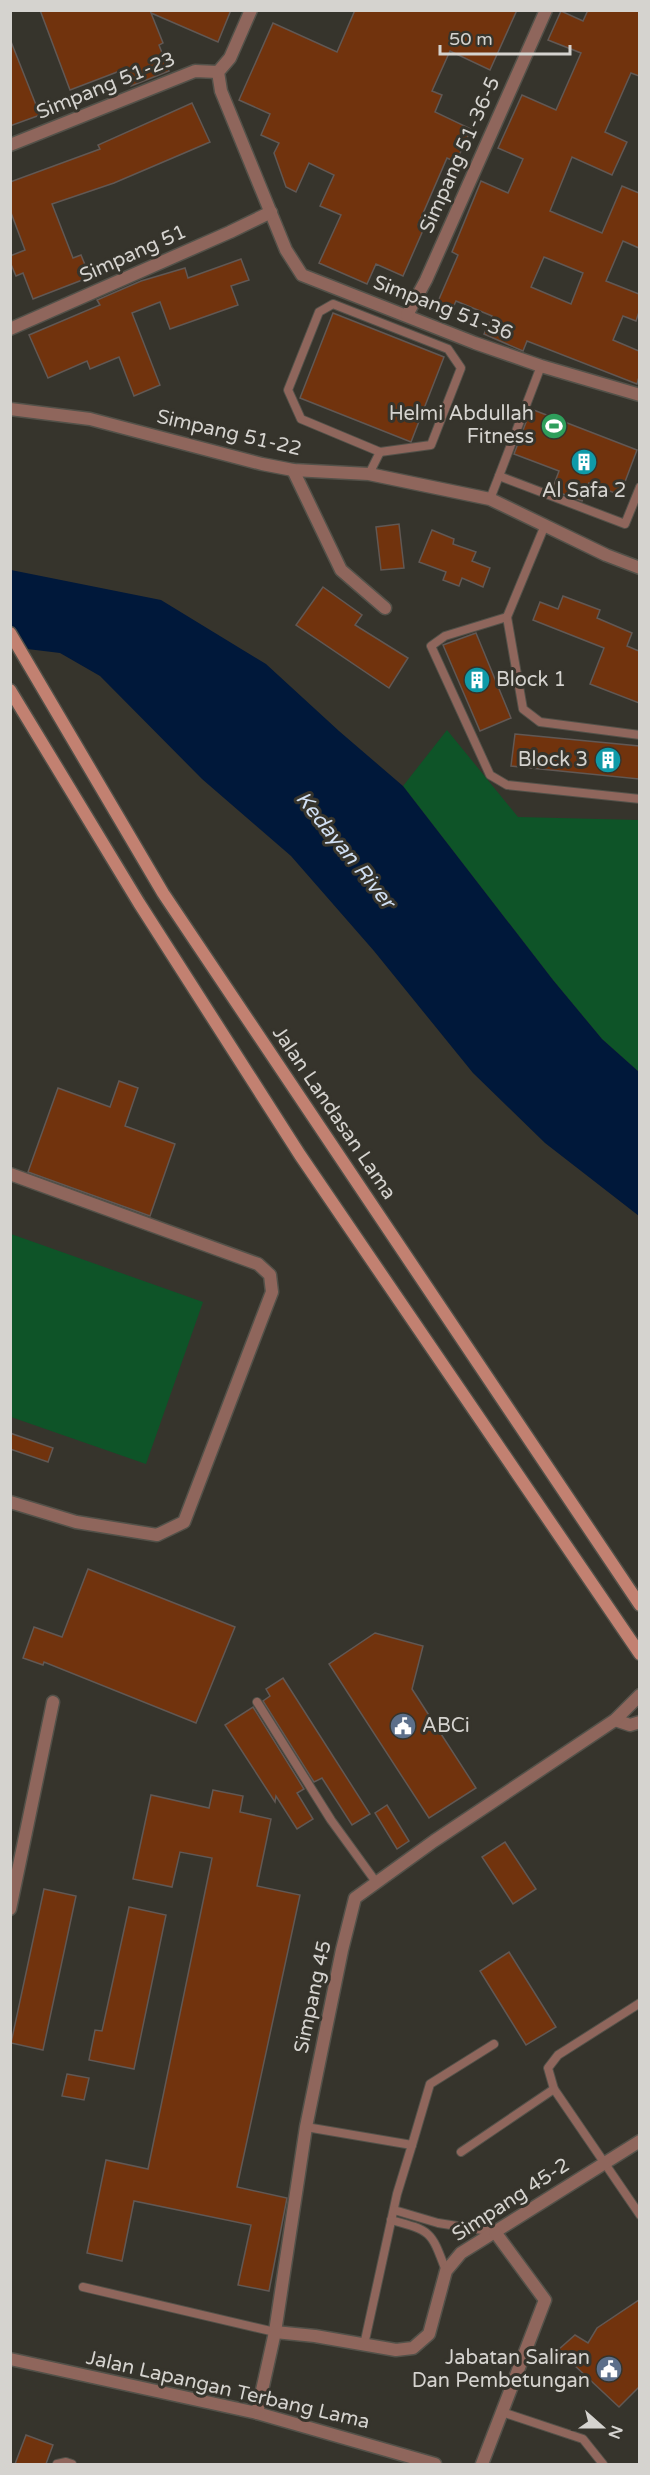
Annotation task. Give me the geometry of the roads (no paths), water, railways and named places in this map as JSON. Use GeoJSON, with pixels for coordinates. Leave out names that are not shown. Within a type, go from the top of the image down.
{"type":"FeatureCollection","features":[{"type":"Feature","properties":{"kind":"main road","name":"Jalan Landasan Lama"},"geometry":{"type":"LineString","coordinates":[[10,633],[71,733],[163,893],[639,1605]]}},
{"type":"Feature","properties":{"kind":"main road"},"geometry":{"type":"LineString","coordinates":[[10,690],[139,903],[300,1155],[639,1654]]}},
{"type":"Feature","properties":{"kind":"street"},"geometry":{"type":"LineString","coordinates":[[218,72],[230,58],[251,10]]}},
{"type":"Feature","properties":{"kind":"street","name":"Simpang 51-36-5"},"geometry":{"type":"LineString","coordinates":[[407,315],[426,280],[546,10]]}},
{"type":"Feature","properties":{"kind":"street","name":"Simpang 51-23"},"geometry":{"type":"LineString","coordinates":[[10,145],[195,71],[218,72]]}},
{"type":"Feature","properties":{"kind":"street","name":"Simpang 51-36"},"geometry":{"type":"LineString","coordinates":[[218,72],[221,91],[286,250],[302,275],[541,366],[639,395]]}},
{"type":"Feature","properties":{"kind":"street","name":"Simpang 51"},"geometry":{"type":"LineString","coordinates":[[10,329],[271,212]]}},
{"type":"Feature","properties":{"kind":"street","name":"Simpang 51-22"},"geometry":{"type":"LineString","coordinates":[[10,409],[90,419],[293,470],[369,474],[490,499],[606,555],[639,568]]}},
{"type":"Feature","properties":{"kind":"street"},"geometry":{"type":"LineString","coordinates":[[293,470],[341,570],[385,608]]}},
{"type":"Feature","properties":{"kind":"street"},"geometry":{"type":"LineString","coordinates":[[10,1174],[258,1264],[270,1275],[273,1292],[184,1522],[157,1535],[76,1522],[10,1502]]}},
{"type":"Feature","properties":{"kind":"street","name":"Simpang 45"},"geometry":{"type":"LineString","coordinates":[[257,2413],[275,2332],[306,2127],[342,1950],[355,1899],[376,1882],[615,1720],[639,1695]]}},
{"type":"Feature","properties":{"kind":"street"},"geometry":{"type":"LineString","coordinates":[[10,1909],[53,1702]]}},
{"type":"Feature","properties":{"kind":"street"},"geometry":{"type":"LineString","coordinates":[[615,1720],[630,1725],[639,1722]]}},
{"type":"Feature","properties":{"kind":"street","name":"Simpang 45-2"},"geometry":{"type":"LineString","coordinates":[[275,2332],[405,2350],[422,2343],[429,2334],[446,2271],[460,2253],[639,2141]]}},
{"type":"Feature","properties":{"kind":"street"},"geometry":{"type":"LineString","coordinates":[[482,2464],[545,2300],[495,2232]]}},
{"type":"Feature","properties":{"kind":"street","name":"Jalan Lapangan Terbang Lama"},"geometry":{"type":"LineString","coordinates":[[10,2360],[257,2413],[435,2464]]}},
{"type":"Feature","properties":{"kind":"lane"},"geometry":{"type":"LineString","coordinates":[[333,304],[448,349],[461,369],[431,445],[380,452],[301,419],[288,390],[319,312],[333,304]]}},
{"type":"Feature","properties":{"kind":"lane"},"geometry":{"type":"LineString","coordinates":[[490,499],[541,366]]}},
{"type":"Feature","properties":{"kind":"lane"},"geometry":{"type":"LineString","coordinates":[[369,474],[380,452]]}},
{"type":"Feature","properties":{"kind":"lane"},"geometry":{"type":"LineString","coordinates":[[499,476],[626,524],[639,487]]}},
{"type":"Feature","properties":{"kind":"lane"},"geometry":{"type":"LineString","coordinates":[[545,525],[507,617],[523,709],[540,722],[639,735]]}},
{"type":"Feature","properties":{"kind":"lane"},"geometry":{"type":"LineString","coordinates":[[507,617],[445,636],[431,646],[490,775],[507,785],[639,800]]}},
{"type":"Feature","properties":{"kind":"lane"},"geometry":{"type":"LineString","coordinates":[[257,1702],[331,1820],[376,1882]]}},
{"type":"Feature","properties":{"kind":"lane"},"geometry":{"type":"LineString","coordinates":[[639,2003],[558,2055],[548,2068],[554,2089],[639,2215]]}},
{"type":"Feature","properties":{"kind":"lane"},"geometry":{"type":"LineString","coordinates":[[364,2345],[394,2210],[430,2084],[494,2044]]}},
{"type":"Feature","properties":{"kind":"lane"},"geometry":{"type":"LineString","coordinates":[[460,2152],[554,2089]]}},
{"type":"Feature","properties":{"kind":"lane"},"geometry":{"type":"LineString","coordinates":[[306,2127],[412,2145]]}},
{"type":"Feature","properties":{"kind":"lane"},"geometry":{"type":"LineString","coordinates":[[394,2210],[438,2223],[495,2232]]}},
{"type":"Feature","properties":{"kind":"lane"},"geometry":{"type":"LineString","coordinates":[[392,2220],[423,2228],[435,2241],[446,2271]]}},
{"type":"Feature","properties":{"kind":"lane"},"geometry":{"type":"LineString","coordinates":[[83,2287],[275,2332]]}},
{"type":"Feature","properties":{"kind":"lane"},"geometry":{"type":"LineString","coordinates":[[502,2412],[583,2439],[603,2464]]}},
{"type":"Feature","properties":{"kind":"lane"},"geometry":{"type":"LineString","coordinates":[[57,2464],[66,2462],[72,2464]]}},
{"type":"Feature","properties":{"kind":"water","name":"Kedayan River"},"geometry":{"type":"Polygon","coordinates":[[[11,570],[161,600],[266,664],[403,786],[553,980],[602,1039],[639,1072],[639,1216],[545,1143],[473,1073],[374,951],[291,856],[202,779],[100,676],[60,653],[11,647],[11,570]]]}},
{"type":"Feature","properties":{"kind":"place","name":"Helmi Abdullah Fitness"},"geometry":{"type":"Point","coordinates":[554,426]}},
{"type":"Feature","properties":{"kind":"place","name":"Al Safa 2"},"geometry":{"type":"Point","coordinates":[584,462]}},
{"type":"Feature","properties":{"kind":"place","name":"Block 1"},"geometry":{"type":"Point","coordinates":[477,680]}},
{"type":"Feature","properties":{"kind":"place","name":"Block 3"},"geometry":{"type":"Point","coordinates":[608,760]}},
{"type":"Feature","properties":{"kind":"place","name":"ABCi"},"geometry":{"type":"Point","coordinates":[403,1726]}},
{"type":"Feature","properties":{"kind":"place","name":"Jabatan Saliran Dan Pembetungan"},"geometry":{"type":"Point","coordinates":[609,2369]}}]}
